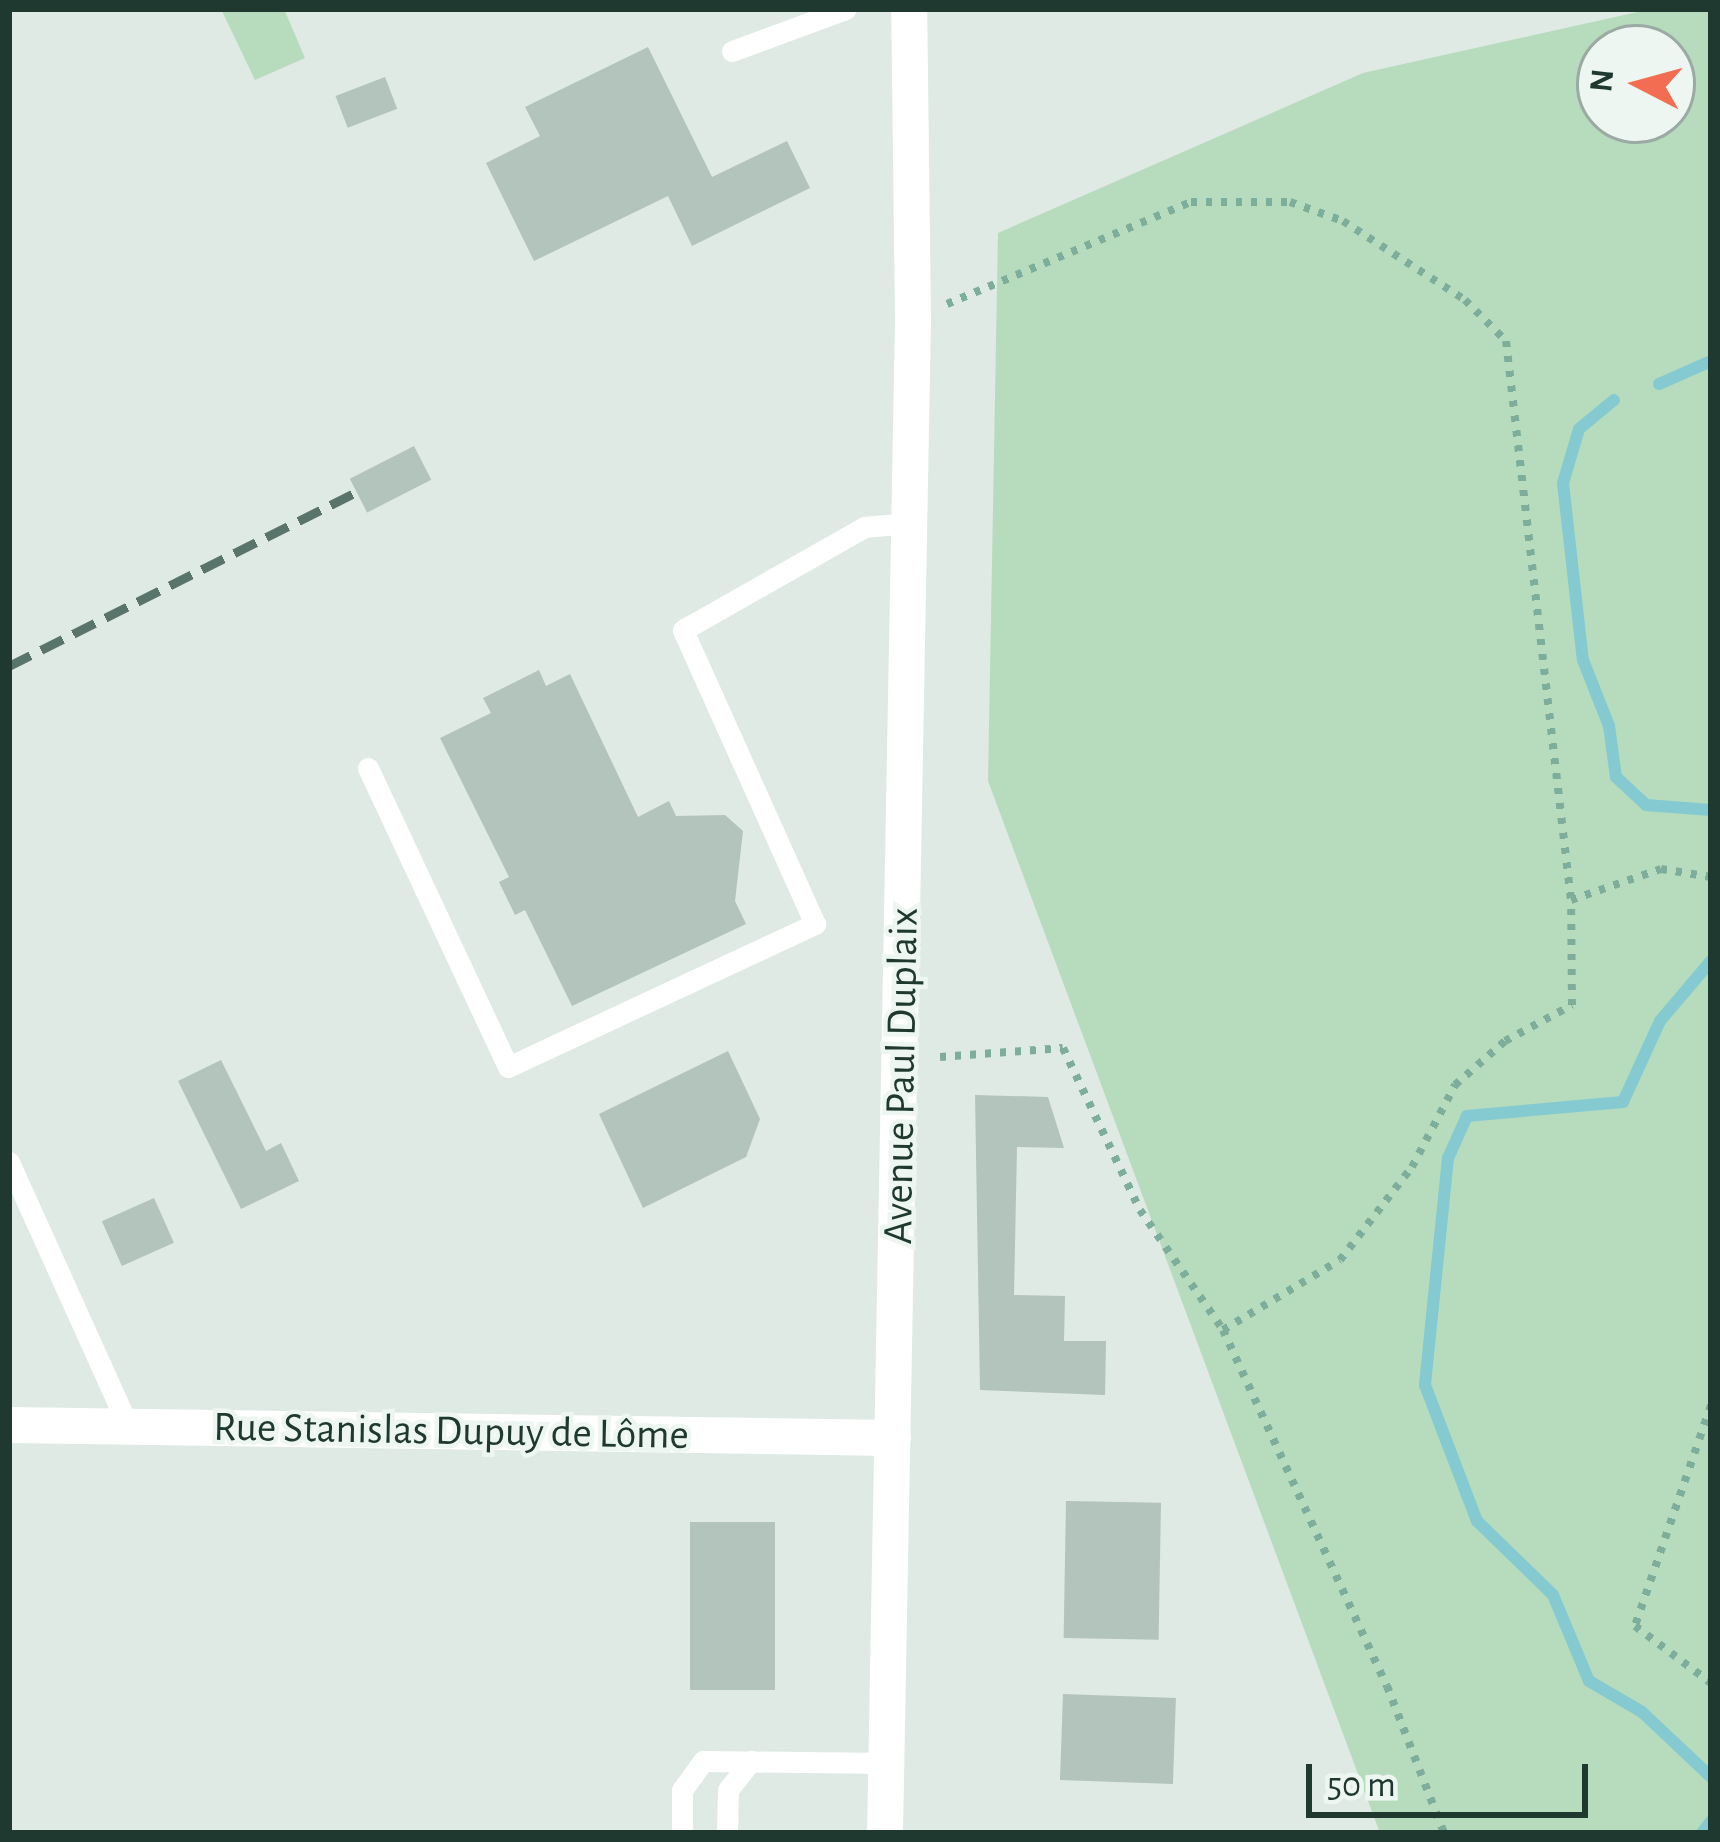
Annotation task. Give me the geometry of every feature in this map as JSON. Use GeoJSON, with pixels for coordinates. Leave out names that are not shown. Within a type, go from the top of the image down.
{"type":"FeatureCollection","features":[{"type":"Feature","properties":{"kind":"main road","name":"Avenue Paul Duplaix"},"geometry":{"type":"LineString","coordinates":[[885,1833],[913,320],[909,9]]}},
{"type":"Feature","properties":{"kind":"main road","name":"Rue Stanislas Dupuy de Lôme"},"geometry":{"type":"LineString","coordinates":[[9,1425],[893,1438]]}},
{"type":"Feature","properties":{"kind":"lane"},"geometry":{"type":"LineString","coordinates":[[732,51],[846,9]]}},
{"type":"Feature","properties":{"kind":"lane"},"geometry":{"type":"LineString","coordinates":[[368,768],[508,1067],[815,924],[683,631],[864,527],[908,523]]}},
{"type":"Feature","properties":{"kind":"lane"},"geometry":{"type":"LineString","coordinates":[[9,1162],[128,1426]]}},
{"type":"Feature","properties":{"kind":"lane"},"geometry":{"type":"LineString","coordinates":[[682,1833],[682,1790],[703,1761],[886,1763]]}},
{"type":"Feature","properties":{"kind":"lane"},"geometry":{"type":"LineString","coordinates":[[727,1833],[728,1790],[751,1761]]}},
{"type":"Feature","properties":{"kind":"path"},"geometry":{"type":"LineString","coordinates":[[913,320],[1191,202],[1290,202],[1343,221],[1465,300],[1506,340],[1570,901],[1572,1004],[1505,1041],[1455,1085],[1412,1167],[1340,1260],[1223,1330]]}},
{"type":"Feature","properties":{"kind":"path"},"geometry":{"type":"LineString","coordinates":[[1570,901],[1661,869],[1711,877]]}},
{"type":"Feature","properties":{"kind":"path"},"geometry":{"type":"LineString","coordinates":[[940,1057],[1063,1048],[1140,1210],[1223,1330],[1387,1686],[1444,1833]]}},
{"type":"Feature","properties":{"kind":"path"},"geometry":{"type":"LineString","coordinates":[[1711,1406],[1635,1626],[1711,1683]]}},
{"type":"Feature","properties":{"kind":"green space"},"geometry":{"type":"Polygon","coordinates":[[[221,9],[284,9],[305,58],[255,80],[221,9]]]}},
{"type":"Feature","properties":{"kind":"green space"},"geometry":{"type":"Polygon","coordinates":[[[1651,9],[1711,9],[1711,1833],[1380,1833],[988,781],[998,233],[1363,73],[1576,26],[1576,144],[1696,144],[1696,24],[1584,24],[1651,9]]]}},
{"type":"Feature","properties":{"kind":"building"},"geometry":{"type":"Polygon","coordinates":[[[648,47],[712,177],[787,141],[810,188],[692,246],[668,196],[534,261],[486,163],[540,136],[525,107],[648,47]]]}},
{"type":"Feature","properties":{"kind":"building"},"geometry":{"type":"Polygon","coordinates":[[[385,77],[397,109],[348,128],[336,96],[385,77]]]}},
{"type":"Feature","properties":{"kind":"building"},"geometry":{"type":"Polygon","coordinates":[[[414,446],[431,480],[367,513],[350,479],[414,446]]]}},
{"type":"Feature","properties":{"kind":"building"},"geometry":{"type":"Polygon","coordinates":[[[539,670],[546,686],[570,674],[638,817],[669,801],[676,816],[725,815],[743,831],[735,901],[746,924],[572,1006],[525,910],[515,915],[499,882],[509,877],[440,738],[491,713],[483,698],[539,670]]]}},
{"type":"Feature","properties":{"kind":"building"},"geometry":{"type":"Polygon","coordinates":[[[728,1051],[760,1119],[746,1157],[643,1208],[599,1114],[728,1051]]]}},
{"type":"Feature","properties":{"kind":"building"},"geometry":{"type":"Polygon","coordinates":[[[221,1060],[266,1151],[281,1143],[299,1181],[241,1209],[178,1081],[221,1060]]]}},
{"type":"Feature","properties":{"kind":"building"},"geometry":{"type":"Polygon","coordinates":[[[975,1095],[1048,1097],[1064,1148],[1017,1147],[1014,1295],[1065,1296],[1064,1341],[1106,1341],[1105,1395],[980,1390],[975,1095]]]}},
{"type":"Feature","properties":{"kind":"building"},"geometry":{"type":"Polygon","coordinates":[[[154,1198],[174,1243],[122,1266],[102,1221],[154,1198]]]}},
{"type":"Feature","properties":{"kind":"building"},"geometry":{"type":"Polygon","coordinates":[[[1066,1501],[1161,1503],[1159,1640],[1064,1638],[1066,1501]]]}},
{"type":"Feature","properties":{"kind":"building"},"geometry":{"type":"Polygon","coordinates":[[[690,1522],[775,1522],[775,1690],[690,1690],[690,1522]]]}},
{"type":"Feature","properties":{"kind":"building"},"geometry":{"type":"Polygon","coordinates":[[[1063,1694],[1176,1698],[1173,1784],[1060,1780],[1063,1694]]]}},
{"type":"Feature","properties":{"kind":"waterway"},"geometry":{"type":"LineString","coordinates":[[1659,384],[1711,361]]}},
{"type":"Feature","properties":{"kind":"waterway"},"geometry":{"type":"LineString","coordinates":[[1614,400],[1579,429],[1563,483],[1583,660],[1609,726],[1616,777],[1646,805],[1711,810]]}},
{"type":"Feature","properties":{"kind":"waterway"},"geometry":{"type":"LineString","coordinates":[[1711,961],[1660,1021],[1623,1102],[1467,1116],[1448,1158],[1425,1385],[1477,1521],[1553,1595],[1589,1681],[1642,1712],[1711,1777]]}},
{"type":"Feature","properties":{"kind":"waterway"},"geometry":{"type":"LineString","coordinates":[[1702,1833],[1711,1821]]}},
{"type":"Feature","properties":{"kind":"railway"},"geometry":{"type":"LineString","coordinates":[[9,666],[357,492]]}}]}
